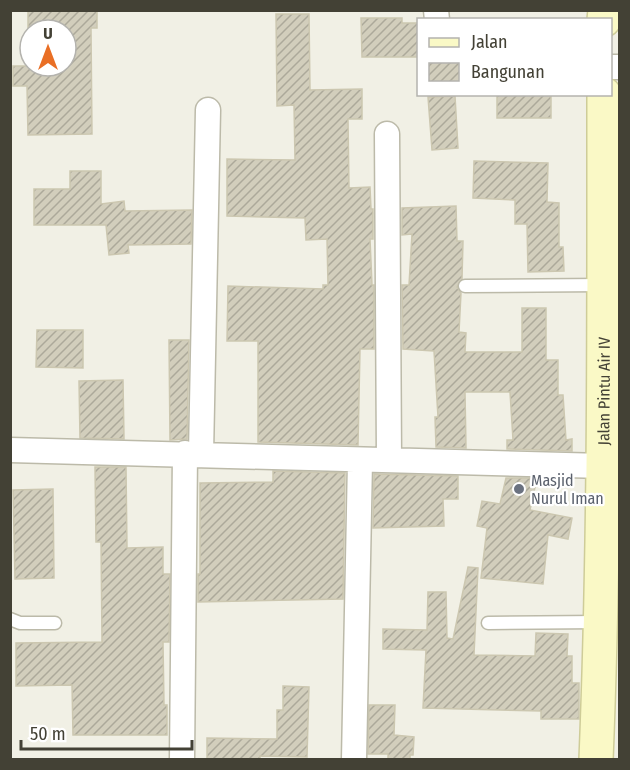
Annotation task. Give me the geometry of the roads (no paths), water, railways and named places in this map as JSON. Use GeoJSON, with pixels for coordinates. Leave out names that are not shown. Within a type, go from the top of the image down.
{"type":"FeatureCollection","features":[{"type":"Feature","properties":{"kind":"main road","name":"Jalan Pintu Air IV"},"geometry":{"type":"LineString","coordinates":[[596,759],[602,622],[604,466],[604,96]]}},
{"type":"Feature","properties":{"kind":"street"},"geometry":{"type":"LineString","coordinates":[[182,759],[208,110]]}},
{"type":"Feature","properties":{"kind":"street"},"geometry":{"type":"LineString","coordinates":[[387,134],[389,459]]}},
{"type":"Feature","properties":{"kind":"street"},"geometry":{"type":"LineString","coordinates":[[10,450],[604,466]]}},
{"type":"Feature","properties":{"kind":"street"},"geometry":{"type":"LineString","coordinates":[[354,759],[360,461]]}},
{"type":"Feature","properties":{"kind":"lane"},"geometry":{"type":"LineString","coordinates":[[465,286],[604,285]]}},
{"type":"Feature","properties":{"kind":"lane"},"geometry":{"type":"LineString","coordinates":[[10,619],[20,623],[55,623]]}},
{"type":"Feature","properties":{"kind":"lane"},"geometry":{"type":"LineString","coordinates":[[488,623],[602,622]]}},
{"type":"Feature","properties":{"kind":"place","name":"Masjid Nurul Iman"},"geometry":{"type":"Point","coordinates":[519,489]}}]}
